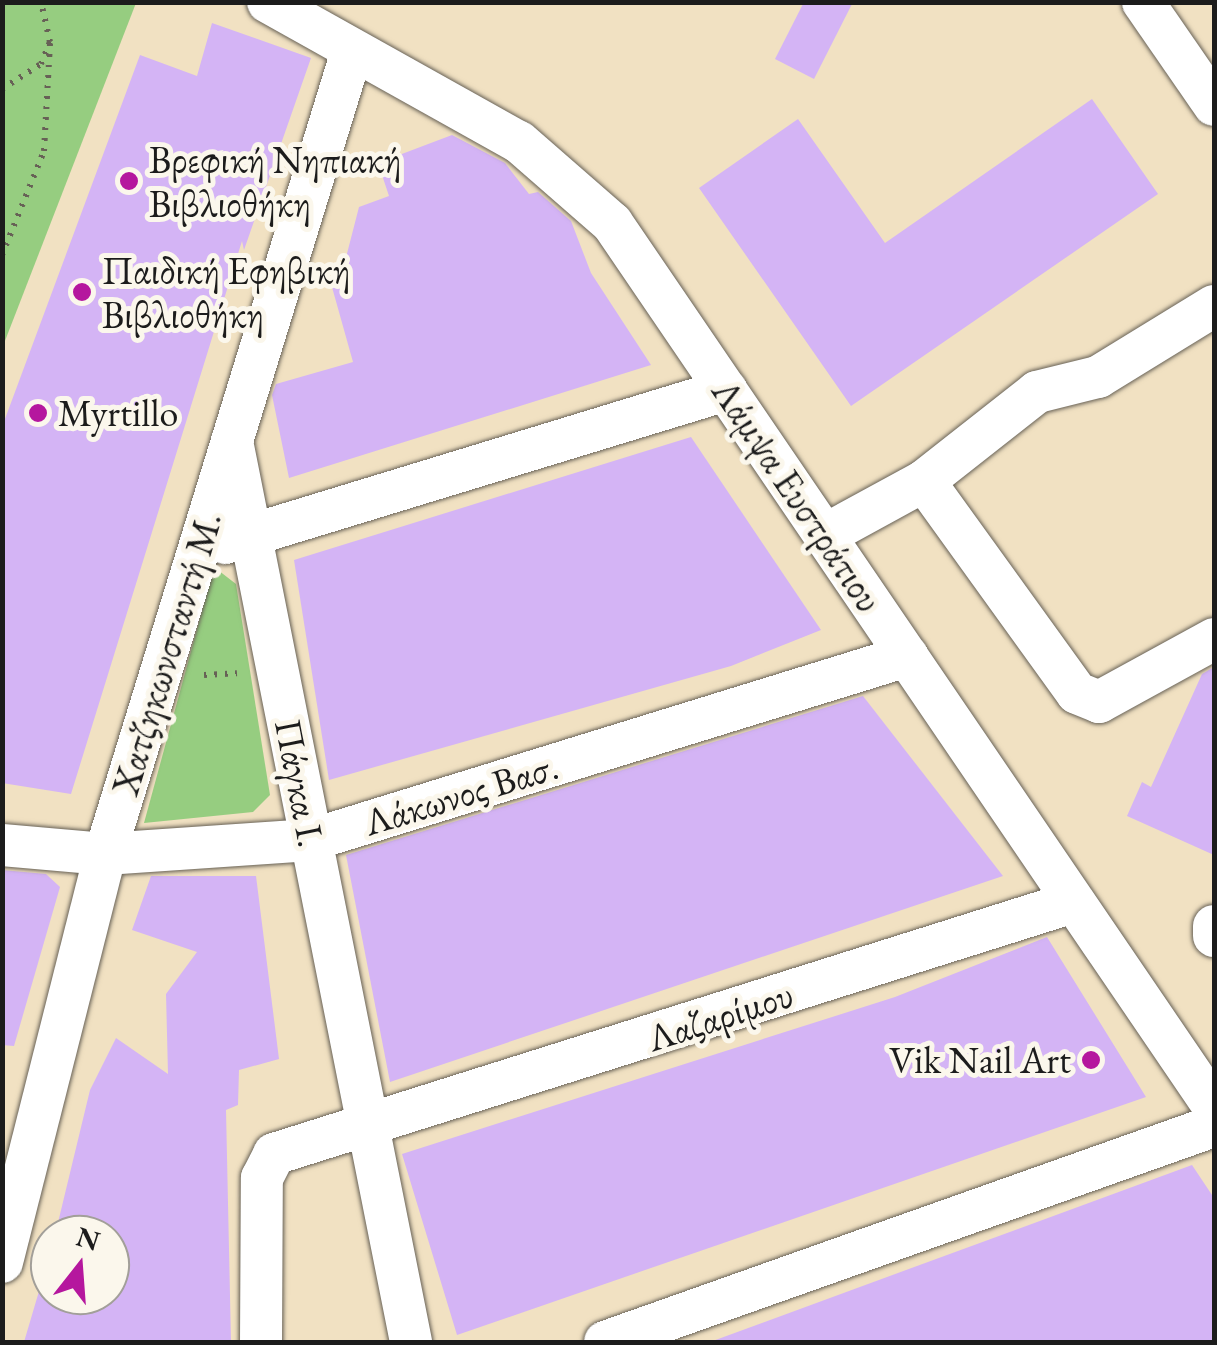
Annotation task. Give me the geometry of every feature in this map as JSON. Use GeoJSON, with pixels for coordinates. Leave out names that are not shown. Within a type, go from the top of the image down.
{"type":"FeatureCollection","features":[{"type":"Feature","properties":{"kind":"street","name":"Λάμψα Ευστράτιου"},"geometry":{"type":"LineString","coordinates":[[268,2],[576,183],[726,390],[1070,903],[1214,1107]]}},
{"type":"Feature","properties":{"kind":"street"},"geometry":{"type":"LineString","coordinates":[[1143,2],[1214,105]]}},
{"type":"Feature","properties":{"kind":"street","name":"Χατζηκωνσταντή Μ."},"geometry":{"type":"LineString","coordinates":[[2,1262],[105,854],[352,51]]}},
{"type":"Feature","properties":{"kind":"street"},"geometry":{"type":"LineString","coordinates":[[825,535],[924,481],[1037,392],[1098,377],[1214,306]]}},
{"type":"Feature","properties":{"kind":"street"},"geometry":{"type":"LineString","coordinates":[[196,552],[726,390]]}},
{"type":"Feature","properties":{"kind":"street","name":"Πάγκα Ι."},"geometry":{"type":"LineString","coordinates":[[232,436],[411,1342]]}},
{"type":"Feature","properties":{"kind":"street"},"geometry":{"type":"LineString","coordinates":[[924,481],[1077,693],[1099,702],[1214,640]]}},
{"type":"Feature","properties":{"kind":"street","name":"Λάκωνος Βασ."},"geometry":{"type":"LineString","coordinates":[[2,844],[105,854],[312,840],[907,656]]}},
{"type":"Feature","properties":{"kind":"street","name":"Λαζαρίμου"},"geometry":{"type":"LineString","coordinates":[[369,1129],[1070,903]]}},
{"type":"Feature","properties":{"kind":"street"},"geometry":{"type":"LineString","coordinates":[[1214,926],[1214,936]]}},
{"type":"Feature","properties":{"kind":"street"},"geometry":{"type":"LineString","coordinates":[[605,1342],[1214,1126]]}},
{"type":"Feature","properties":{"kind":"street"},"geometry":{"type":"LineString","coordinates":[[261,1342],[262,1178],[274,1154],[369,1129]]}},
{"type":"Feature","properties":{"kind":"path"},"geometry":{"type":"LineString","coordinates":[[2,255],[44,151],[50,42],[41,2]]}},
{"type":"Feature","properties":{"kind":"path"},"geometry":{"type":"LineString","coordinates":[[2,89],[42,64],[50,42]]}},
{"type":"Feature","properties":{"kind":"path"},"geometry":{"type":"LineString","coordinates":[[158,677],[278,671]]}},
{"type":"Feature","properties":{"kind":"green space"},"geometry":{"type":"Polygon","coordinates":[[[2,3],[136,3],[3,346],[2,3]]]}},
{"type":"Feature","properties":{"kind":"green space"},"geometry":{"type":"Polygon","coordinates":[[[214,567],[236,584],[270,795],[253,812],[144,823],[214,567]]]}},
{"type":"Feature","properties":{"kind":"building"},"geometry":{"type":"Polygon","coordinates":[[[804,2],[853,2],[814,79],[775,59],[804,2]]]}},
{"type":"Feature","properties":{"kind":"building"},"geometry":{"type":"Polygon","coordinates":[[[212,23],[311,58],[244,250],[242,241],[71,794],[2,783],[2,427],[140,55],[197,76],[212,23]]]}},
{"type":"Feature","properties":{"kind":"building"},"geometry":{"type":"Polygon","coordinates":[[[1092,99],[1158,194],[851,406],[699,188],[798,119],[885,243],[1092,99]]]}},
{"type":"Feature","properties":{"kind":"building"},"geometry":{"type":"Polygon","coordinates":[[[452,135],[505,163],[529,194],[538,192],[571,221],[591,273],[651,365],[289,478],[272,395],[276,384],[353,362],[330,280],[342,273],[359,207],[389,196],[378,163],[452,135]]]}},
{"type":"Feature","properties":{"kind":"building"},"geometry":{"type":"Polygon","coordinates":[[[691,437],[821,630],[731,666],[329,780],[294,560],[691,437]]]}},
{"type":"Feature","properties":{"kind":"building"},"geometry":{"type":"Polygon","coordinates":[[[1214,667],[1214,855],[1127,816],[1142,782],[1151,787],[1202,674],[1214,667]]]}},
{"type":"Feature","properties":{"kind":"building"},"geometry":{"type":"Polygon","coordinates":[[[863,696],[1003,876],[390,1082],[346,855],[863,696]]]}},
{"type":"Feature","properties":{"kind":"building"},"geometry":{"type":"Polygon","coordinates":[[[2,870],[46,874],[60,887],[14,1046],[2,1045],[2,870]]]}},
{"type":"Feature","properties":{"kind":"building"},"geometry":{"type":"Polygon","coordinates":[[[151,876],[256,876],[279,1059],[239,1070],[238,1105],[226,1110],[231,1342],[24,1342],[32,1315],[130,1315],[130,1215],[60,1215],[90,1090],[116,1038],[168,1074],[166,994],[197,952],[132,930],[151,876]]]}},
{"type":"Feature","properties":{"kind":"building"},"geometry":{"type":"Polygon","coordinates":[[[1047,937],[1146,1097],[457,1335],[402,1154],[895,997],[1047,937]]]}},
{"type":"Feature","properties":{"kind":"building"},"geometry":{"type":"Polygon","coordinates":[[[1192,1165],[1214,1198],[1214,1342],[710,1342],[1192,1165]]]}},
{"type":"Feature","properties":{"kind":"place","name":"Βρεφική Νηπιακή Βιβλιοθήκη"},"geometry":{"type":"Point","coordinates":[129,181]}},
{"type":"Feature","properties":{"kind":"place","name":"Παιδική Εφηβική Βιβλιοθήκη"},"geometry":{"type":"Point","coordinates":[82,292]}},
{"type":"Feature","properties":{"kind":"place","name":"Myrtillo"},"geometry":{"type":"Point","coordinates":[38,413]}},
{"type":"Feature","properties":{"kind":"place","name":"Vik Nail Art"},"geometry":{"type":"Point","coordinates":[1091,1060]}}]}
